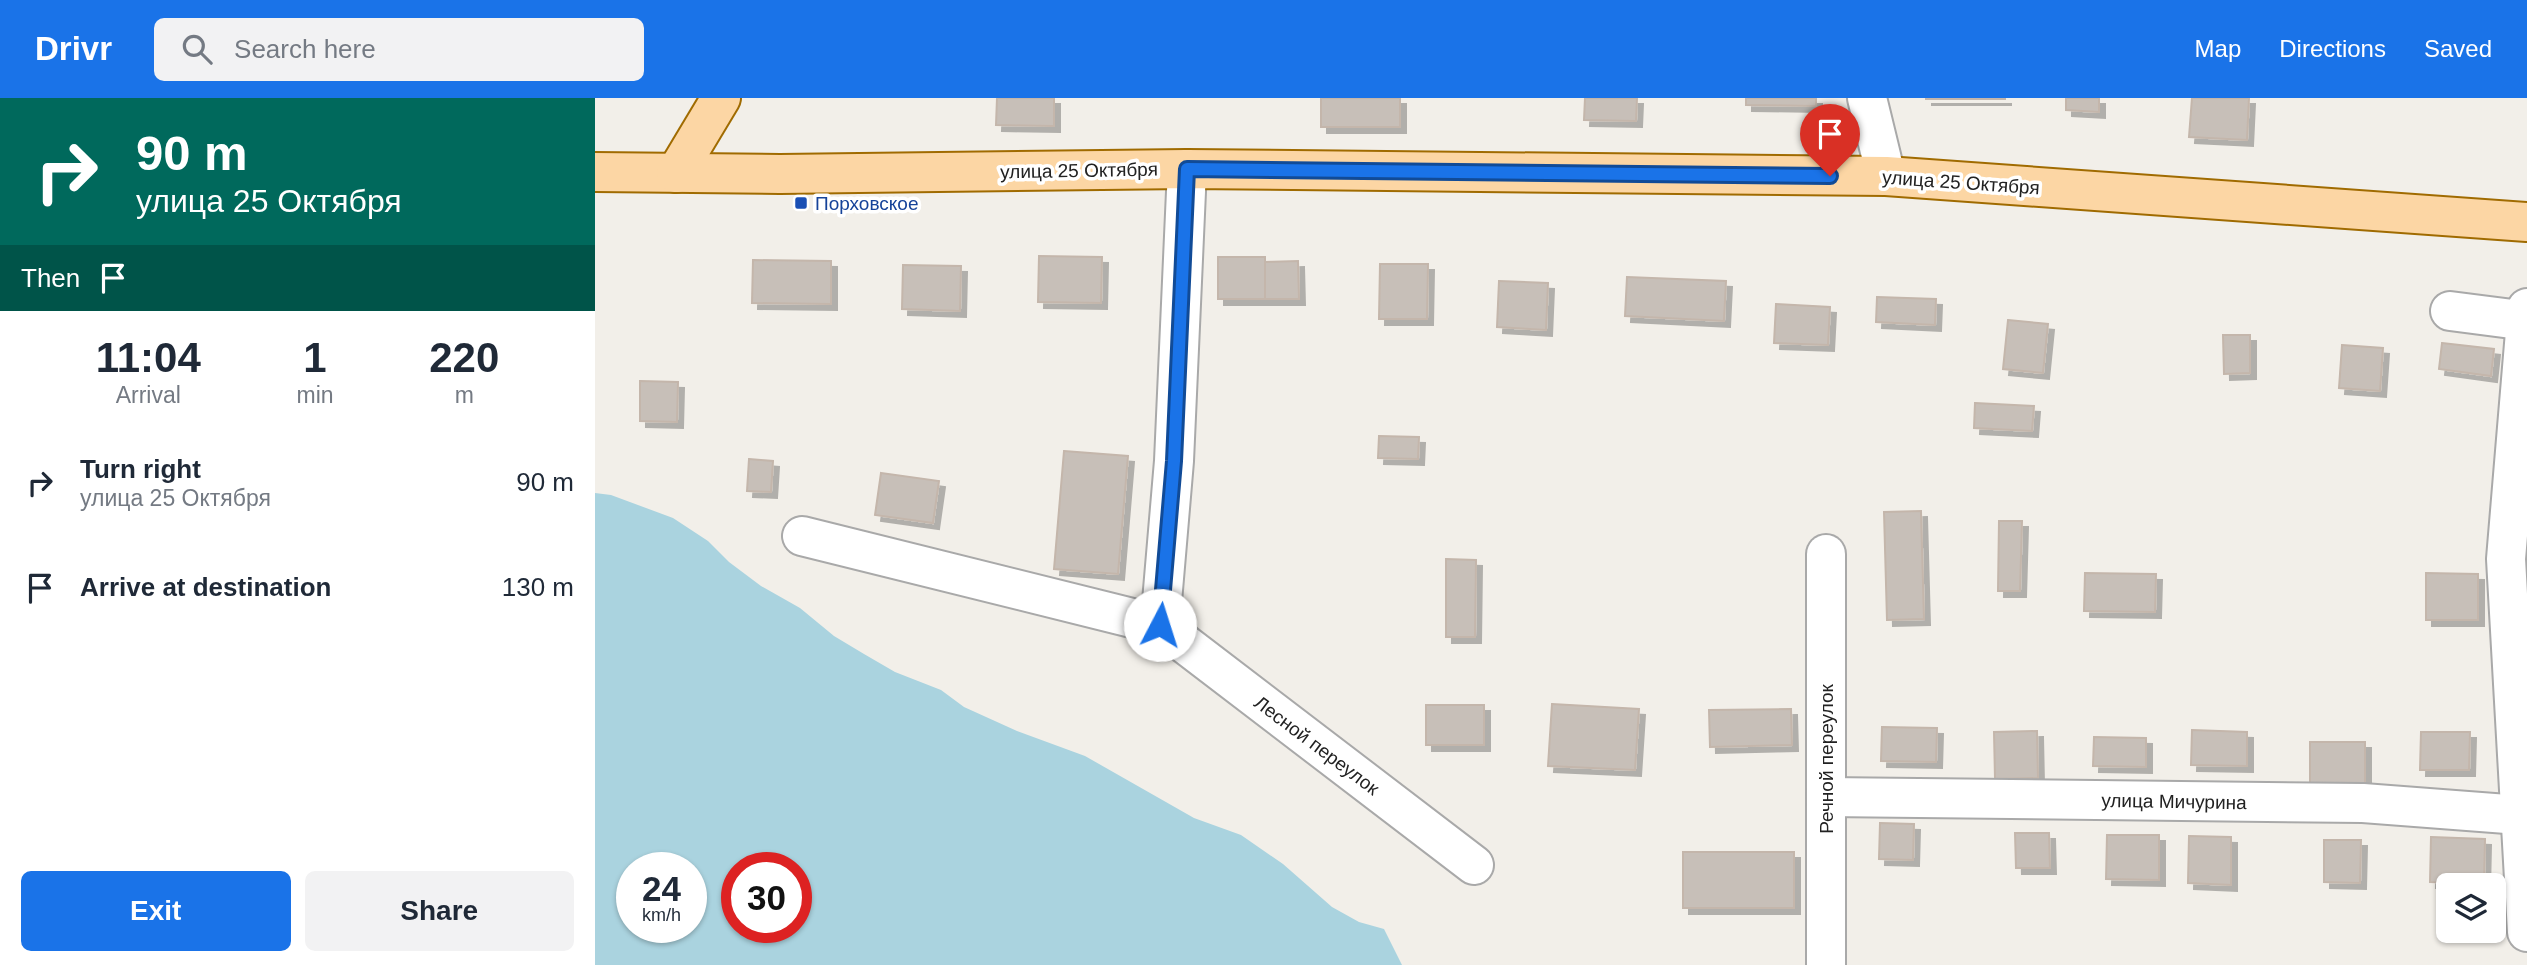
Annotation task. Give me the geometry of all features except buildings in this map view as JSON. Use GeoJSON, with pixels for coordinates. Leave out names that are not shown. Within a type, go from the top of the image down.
{"type":"FeatureCollection","features":[{"type":"Feature","properties":{"kind":"main road"},"geometry":{"type":"LineString","coordinates":[[676,173],[721,98]]}},
{"type":"Feature","properties":{"kind":"main road","name":"улица 25 Октября"},"geometry":{"type":"LineString","coordinates":[[595,172],[780,174],[1187,169],[1886,176],[2527,222]]}},
{"type":"Feature","properties":{"kind":"street"},"geometry":{"type":"LineString","coordinates":[[1867,98],[1886,176]]}},
{"type":"Feature","properties":{"kind":"street"},"geometry":{"type":"LineString","coordinates":[[1160,625],[1174,461],[1187,169]]}},
{"type":"Feature","properties":{"kind":"street"},"geometry":{"type":"LineString","coordinates":[[2450,311],[2527,317],[2506,559],[2527,932]]}},
{"type":"Feature","properties":{"kind":"street","name":"Лесной переулок"},"geometry":{"type":"LineString","coordinates":[[801,536],[1160,625],[1474,865]]}},
{"type":"Feature","properties":{"kind":"street","name":"Речной переулок"},"geometry":{"type":"LineString","coordinates":[[1826,554],[1826,965]]}},
{"type":"Feature","properties":{"kind":"street","name":"улица Мичурина"},"geometry":{"type":"LineString","coordinates":[[1826,797],[2363,803],[2520,815]]}},
{"type":"Feature","properties":{"kind":"water"},"geometry":{"type":"Polygon","coordinates":[[[595,493],[611,495],[673,518],[708,541],[729,562],[761,586],[800,608],[834,636],[895,672],[941,690],[964,707],[1017,731],[1085,756],[1194,818],[1241,835],[1283,864],[1332,907],[1359,922],[1384,929],[1402,965],[595,965],[595,493]]]}},
{"type":"Feature","properties":{"kind":"place","name":"Порховское"},"geometry":{"type":"Point","coordinates":[801,203]}},
{"type":"Feature","properties":{"kind":"route"},"geometry":{"type":"LineString","coordinates":[[1160,625],[1174,461],[1187,169],[1830,176]]}}]}
